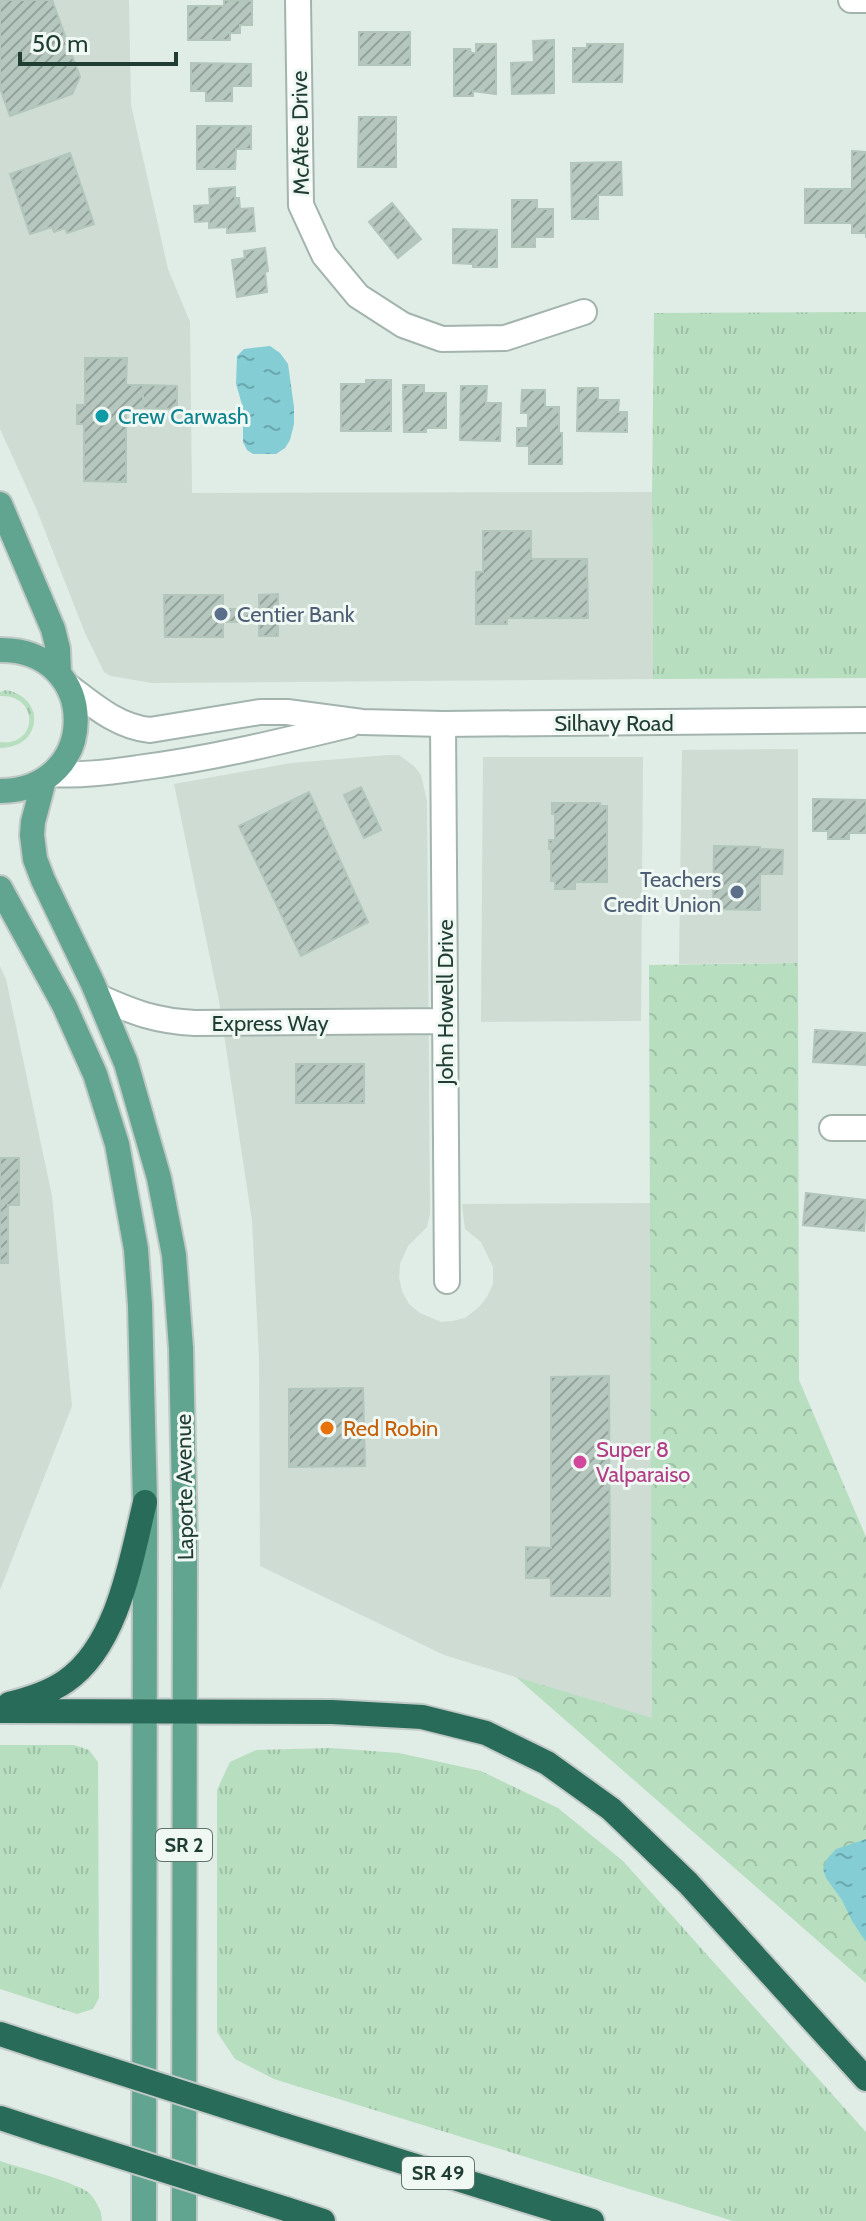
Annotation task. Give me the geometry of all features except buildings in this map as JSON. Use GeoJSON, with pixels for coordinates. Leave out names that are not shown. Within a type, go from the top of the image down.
{"type":"FeatureCollection","features":[{"type":"Feature","properties":{"kind":"highway"},"geometry":{"type":"LineString","coordinates":[[0,1709],[33,1698],[67,1680],[94,1652],[113,1619],[127,1581],[145,1502]]}},
{"type":"Feature","properties":{"kind":"highway"},"geometry":{"type":"LineString","coordinates":[[0,1709],[145,1713],[332,1712],[422,1717],[486,1733],[547,1763],[611,1809],[688,1883],[866,2079]]}},
{"type":"Feature","properties":{"kind":"highway","name":"SR 49"},"geometry":{"type":"LineString","coordinates":[[0,2034],[592,2221]]}},
{"type":"Feature","properties":{"kind":"highway"},"geometry":{"type":"LineString","coordinates":[[0,2118],[323,2221]]}},
{"type":"Feature","properties":{"kind":"main road"},"geometry":{"type":"LineString","coordinates":[[0,504],[53,629],[64,680]]}},
{"type":"Feature","properties":{"kind":"main road"},"geometry":{"type":"LineString","coordinates":[[0,650],[17,650],[40,658],[64,680]]}},
{"type":"Feature","properties":{"kind":"main road","name":"Laporte Avenue"},"geometry":{"type":"LineString","coordinates":[[64,680],[75,704],[77,723],[65,760],[48,777],[33,822],[35,859],[126,1063],[159,1178],[174,1255],[181,1348],[183,1440],[184,2221]]}},
{"type":"Feature","properties":{"kind":"main road"},"geometry":{"type":"LineString","coordinates":[[0,791],[30,787],[48,777]]}},
{"type":"Feature","properties":{"kind":"main road","name":"Laporte Avenue"},"geometry":{"type":"LineString","coordinates":[[0,888],[80,1040],[107,1109],[117,1144],[136,1249],[145,1502],[144,2221]]}},
{"type":"Feature","properties":{"kind":"street","name":"McAfee Drive"},"geometry":{"type":"LineString","coordinates":[[298,0],[301,205],[324,255],[358,296],[403,325],[442,339],[505,338],[584,312]]}},
{"type":"Feature","properties":{"kind":"street"},"geometry":{"type":"LineString","coordinates":[[851,0],[866,0]]}},
{"type":"Feature","properties":{"kind":"street","name":"Silhavy Road"},"geometry":{"type":"LineString","coordinates":[[64,680],[120,722],[137,729],[163,729],[260,712],[298,713],[362,722],[443,724],[866,720]]}},
{"type":"Feature","properties":{"kind":"street","name":"Silhavy Road"},"geometry":{"type":"LineString","coordinates":[[48,777],[116,771],[222,755],[362,722]]}},
{"type":"Feature","properties":{"kind":"street","name":"John Howell Drive"},"geometry":{"type":"LineString","coordinates":[[443,724],[447,1281]]}},
{"type":"Feature","properties":{"kind":"street","name":"Express Way"},"geometry":{"type":"LineString","coordinates":[[99,997],[139,1015],[166,1021],[445,1021]]}},
{"type":"Feature","properties":{"kind":"street"},"geometry":{"type":"LineString","coordinates":[[832,1128],[866,1128]]}},
{"type":"Feature","properties":{"kind":"shaded area"},"geometry":{"type":"Polygon","coordinates":[[[0,0],[129,0],[131,105],[168,269],[190,322],[192,493],[652,492],[653,679],[152,683],[104,672],[0,429],[0,0]]]}},
{"type":"Feature","properties":{"kind":"shaded area"},"geometry":{"type":"Polygon","coordinates":[[[798,749],[798,963],[679,964],[682,750],[798,749]]]}},
{"type":"Feature","properties":{"kind":"shaded area"},"geometry":{"type":"Polygon","coordinates":[[[399,755],[414,766],[421,775],[427,801],[430,1214],[427,1227],[408,1246],[400,1264],[399,1278],[409,1304],[420,1313],[441,1322],[465,1318],[487,1297],[493,1284],[493,1267],[481,1242],[465,1229],[462,1204],[651,1203],[652,1719],[444,1655],[260,1566],[259,1358],[252,1221],[219,1001],[174,784],[291,763],[399,755]]]}},
{"type":"Feature","properties":{"kind":"shaded area"},"geometry":{"type":"Polygon","coordinates":[[[483,757],[643,757],[641,1021],[481,1022],[483,757]]]}},
{"type":"Feature","properties":{"kind":"shaded area"},"geometry":{"type":"Polygon","coordinates":[[[0,966],[6,979],[52,1196],[72,1406],[0,1590],[0,966]]]}},
{"type":"Feature","properties":{"kind":"green space"},"geometry":{"type":"Polygon","coordinates":[[[866,312],[866,678],[653,679],[654,313],[866,312]]]}},
{"type":"Feature","properties":{"kind":"green space"},"geometry":{"type":"Polygon","coordinates":[[[6,690],[28,702],[34,722],[24,740],[14,746],[0,748],[0,742],[22,737],[29,720],[28,711],[22,703],[0,696],[0,692],[6,690]]]}},
{"type":"Feature","properties":{"kind":"green space"},"geometry":{"type":"Polygon","coordinates":[[[798,963],[799,1380],[866,1537],[866,1983],[516,1677],[652,1718],[649,965],[798,963]]]}},
{"type":"Feature","properties":{"kind":"green space"},"geometry":{"type":"Polygon","coordinates":[[[0,1745],[74,1745],[89,1750],[98,1762],[99,1998],[93,2009],[77,2014],[0,1989],[0,1745]]]}},
{"type":"Feature","properties":{"kind":"green space"},"geometry":{"type":"Polygon","coordinates":[[[331,1748],[399,1753],[481,1771],[558,1808],[623,1861],[866,2132],[866,2221],[733,2221],[274,2079],[235,2059],[217,2032],[217,1790],[230,1762],[256,1750],[331,1748]]]}},
{"type":"Feature","properties":{"kind":"green space"},"geometry":{"type":"Polygon","coordinates":[[[0,2161],[83,2189],[96,2203],[102,2221],[0,2221],[0,2161]]]}},
{"type":"Feature","properties":{"kind":"water"},"geometry":{"type":"Polygon","coordinates":[[[270,346],[288,364],[294,424],[285,448],[276,454],[253,454],[243,442],[243,408],[236,384],[237,356],[244,349],[270,346]]]}},
{"type":"Feature","properties":{"kind":"water"},"geometry":{"type":"Polygon","coordinates":[[[866,1839],[866,1942],[823,1869],[836,1849],[866,1839]]]}},
{"type":"Feature","properties":{"kind":"place","name":"Crew Carwash"},"geometry":{"type":"Point","coordinates":[102,416]}},
{"type":"Feature","properties":{"kind":"place","name":"Centier Bank"},"geometry":{"type":"Point","coordinates":[221,614]}},
{"type":"Feature","properties":{"kind":"place","name":"Teachers Credit Union"},"geometry":{"type":"Point","coordinates":[737,892]}},
{"type":"Feature","properties":{"kind":"place","name":"Red Robin"},"geometry":{"type":"Point","coordinates":[327,1428]}},
{"type":"Feature","properties":{"kind":"place","name":"Super 8 Valparaiso"},"geometry":{"type":"Point","coordinates":[580,1462]}}]}
